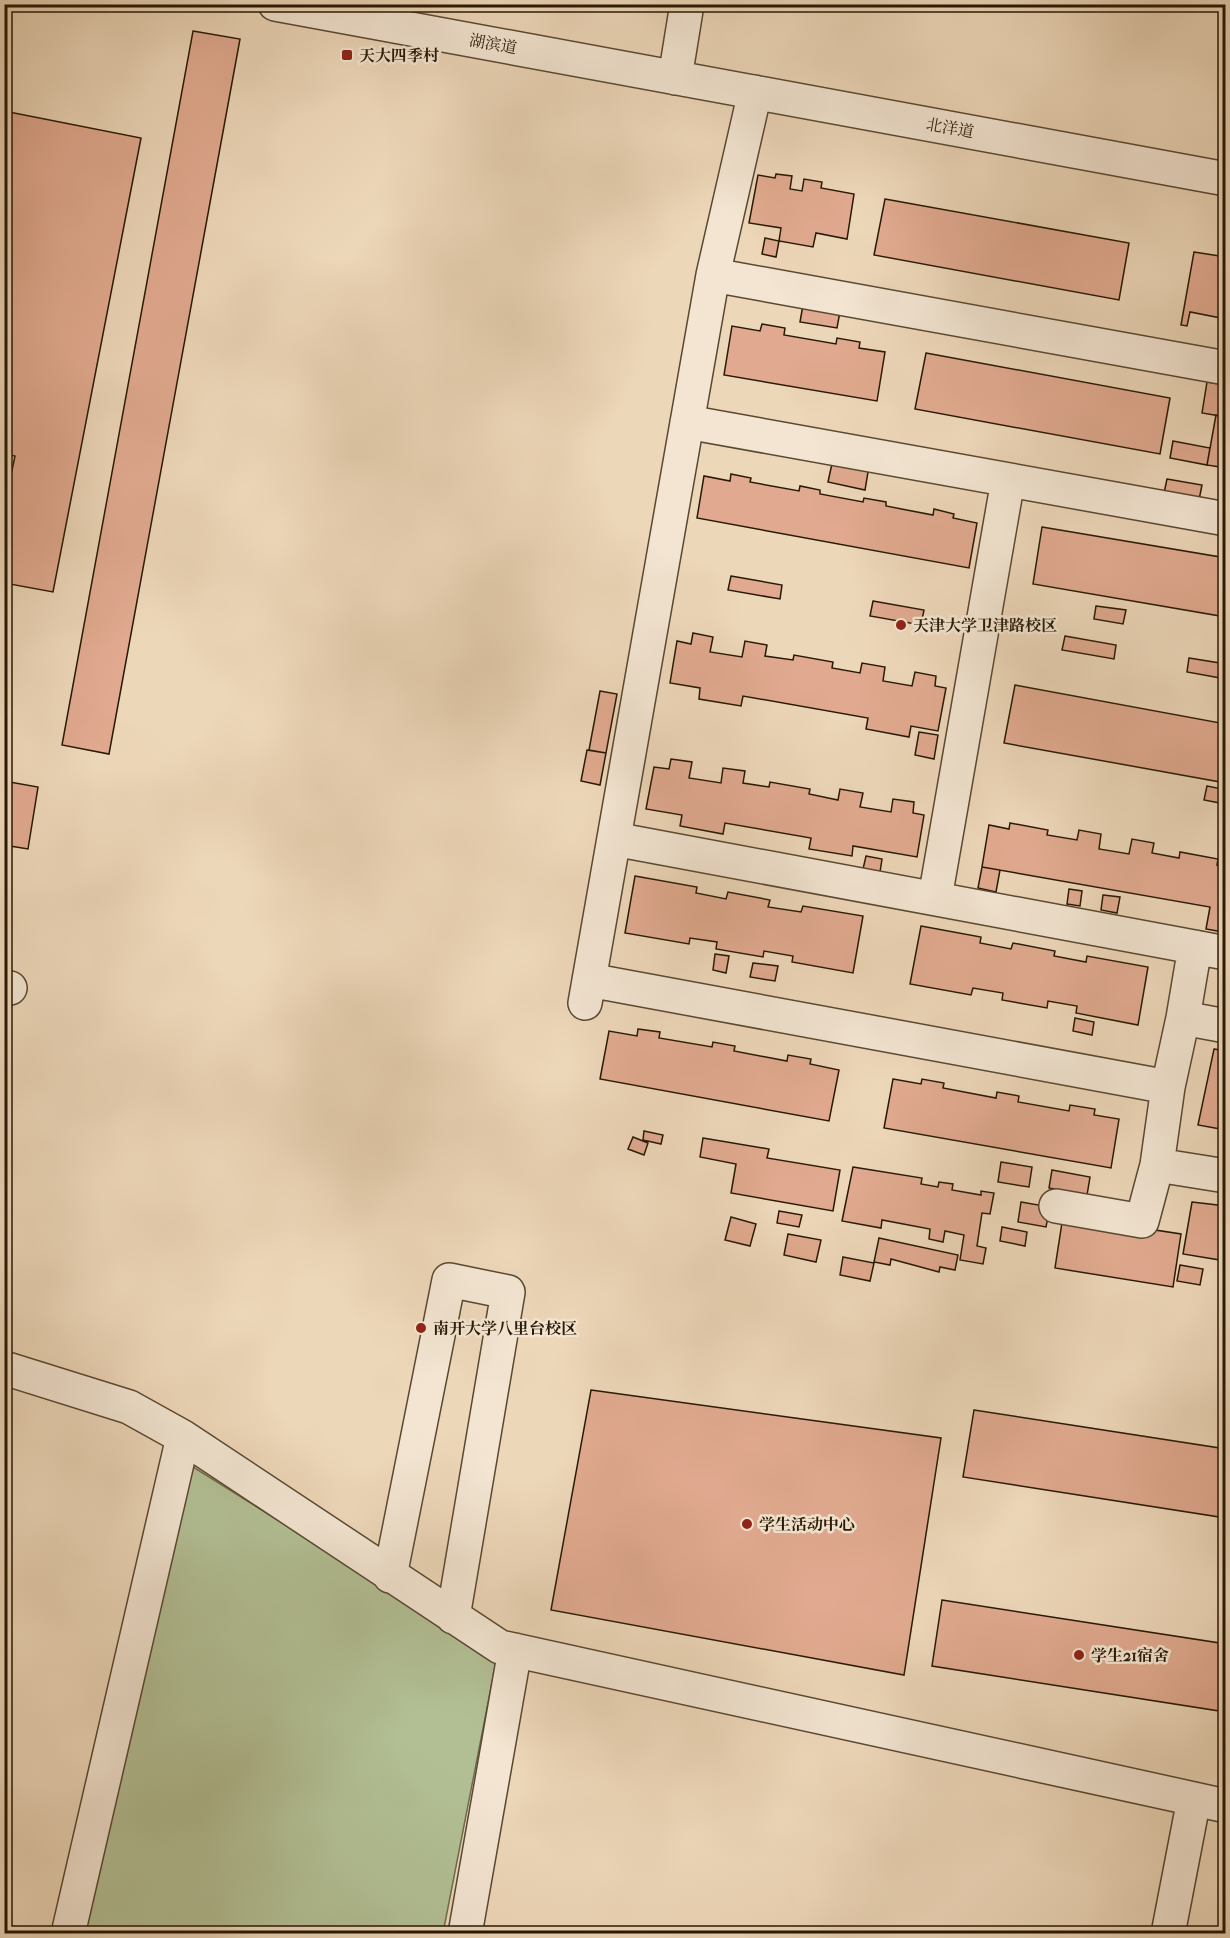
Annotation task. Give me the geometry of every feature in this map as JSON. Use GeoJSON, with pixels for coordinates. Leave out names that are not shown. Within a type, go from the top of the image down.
{"type":"FeatureCollection","features":[{"type":"Feature","properties":{"kind":"street","name":"湖滨道"},"geometry":{"type":"LineString","coordinates":[[275,4],[675,78]]}},
{"type":"Feature","properties":{"kind":"street"},"geometry":{"type":"LineString","coordinates":[[675,78],[687,4]]}},
{"type":"Feature","properties":{"kind":"street","name":"北洋道"},"geometry":{"type":"LineString","coordinates":[[675,78],[1226,179]]}},
{"type":"Feature","properties":{"kind":"street"},"geometry":{"type":"LineString","coordinates":[[755,92],[713,275],[587,992],[1168,1087]]}},
{"type":"Feature","properties":{"kind":"street"},"geometry":{"type":"LineString","coordinates":[[713,275],[1226,368]]}},
{"type":"Feature","properties":{"kind":"street"},"geometry":{"type":"LineString","coordinates":[[687,422],[1226,519]]}},
{"type":"Feature","properties":{"kind":"street"},"geometry":{"type":"LineString","coordinates":[[935,898],[1008,480]]}},
{"type":"Feature","properties":{"kind":"street"},"geometry":{"type":"LineString","coordinates":[[614,839],[1210,950],[1183,1018],[1168,1087],[1157,1165],[1142,1221],[1056,1206]]}},
{"type":"Feature","properties":{"kind":"street"},"geometry":{"type":"LineString","coordinates":[[1183,1018],[1226,1026]]}},
{"type":"Feature","properties":{"kind":"street"},"geometry":{"type":"LineString","coordinates":[[1157,1165],[1226,1176]]}},
{"type":"Feature","properties":{"kind":"street"},"geometry":{"type":"LineString","coordinates":[[390,1576],[448,1280],[508,1292],[453,1617]]}},
{"type":"Feature","properties":{"kind":"street"},"geometry":{"type":"LineString","coordinates":[[4,1368],[129,1407],[183,1437],[500,1647],[1226,1806]]}},
{"type":"Feature","properties":{"kind":"street"},"geometry":{"type":"LineString","coordinates":[[68,1934],[183,1437]]}},
{"type":"Feature","properties":{"kind":"street"},"geometry":{"type":"LineString","coordinates":[[465,1934],[515,1650]]}},
{"type":"Feature","properties":{"kind":"street"},"geometry":{"type":"LineString","coordinates":[[1168,1934],[1194,1799]]}},
{"type":"Feature","properties":{"kind":"green space"},"geometry":{"type":"Polygon","coordinates":[[[190,1465],[497,1657],[443,1933],[79,1934],[190,1465]]]}},
{"type":"Feature","properties":{"kind":"building"},"geometry":{"type":"Polygon","coordinates":[[[193,31],[240,39],[109,754],[62,745],[193,31]]]}},
{"type":"Feature","properties":{"kind":"building"},"geometry":{"type":"Polygon","coordinates":[[[4,111],[141,138],[53,592],[4,583],[4,508],[15,456],[4,454],[4,111]]]}},
{"type":"Feature","properties":{"kind":"building"},"geometry":{"type":"Polygon","coordinates":[[[776,174],[792,176],[790,189],[802,191],[804,179],[822,182],[821,188],[854,194],[847,239],[816,233],[813,247],[779,241],[781,228],[749,223],[758,175],[775,178],[776,174]]]}},
{"type":"Feature","properties":{"kind":"building"},"geometry":{"type":"Polygon","coordinates":[[[885,199],[1129,243],[1119,300],[874,255],[885,199]]]}},
{"type":"Feature","properties":{"kind":"building"},"geometry":{"type":"Polygon","coordinates":[[[765,238],[779,241],[776,257],[762,254],[765,238]]]}},
{"type":"Feature","properties":{"kind":"building"},"geometry":{"type":"Polygon","coordinates":[[[1194,252],[1226,257],[1226,319],[1190,312],[1187,326],[1181,325],[1194,252]]]}},
{"type":"Feature","properties":{"kind":"building"},"geometry":{"type":"Polygon","coordinates":[[[804,299],[841,306],[837,328],[800,322],[804,299]]]}},
{"type":"Feature","properties":{"kind":"building"},"geometry":{"type":"Polygon","coordinates":[[[762,324],[785,328],[784,335],[836,344],[837,338],[860,342],[859,348],[885,352],[877,401],[724,375],[732,326],[760,331],[762,324]]]}},
{"type":"Feature","properties":{"kind":"building"},"geometry":{"type":"Polygon","coordinates":[[[926,353],[1170,398],[1160,454],[915,409],[926,353]]]}},
{"type":"Feature","properties":{"kind":"building"},"geometry":{"type":"Polygon","coordinates":[[[1207,382],[1226,385],[1226,417],[1202,413],[1207,382]]]}},
{"type":"Feature","properties":{"kind":"building"},"geometry":{"type":"Polygon","coordinates":[[[1216,415],[1226,417],[1226,468],[1207,465],[1216,415]]]}},
{"type":"Feature","properties":{"kind":"building"},"geometry":{"type":"Polygon","coordinates":[[[1173,441],[1210,448],[1207,465],[1170,458],[1173,441]]]}},
{"type":"Feature","properties":{"kind":"building"},"geometry":{"type":"Polygon","coordinates":[[[833,459],[869,466],[865,490],[828,482],[833,459]]]}},
{"type":"Feature","properties":{"kind":"building"},"geometry":{"type":"Polygon","coordinates":[[[731,474],[751,478],[750,482],[799,491],[800,486],[820,490],[820,494],[863,502],[864,498],[886,502],[886,506],[933,515],[934,509],[954,514],[953,518],[977,523],[969,568],[697,518],[704,476],[730,481],[731,474]]]}},
{"type":"Feature","properties":{"kind":"building"},"geometry":{"type":"Polygon","coordinates":[[[1167,479],[1202,485],[1199,500],[1164,493],[1167,479]]]}},
{"type":"Feature","properties":{"kind":"building"},"geometry":{"type":"Polygon","coordinates":[[[1042,527],[1226,558],[1226,617],[1033,584],[1042,527]]]}},
{"type":"Feature","properties":{"kind":"building"},"geometry":{"type":"Polygon","coordinates":[[[731,576],[782,585],[780,599],[728,590],[731,576]]]}},
{"type":"Feature","properties":{"kind":"building"},"geometry":{"type":"Polygon","coordinates":[[[873,601],[924,610],[921,625],[870,616],[873,601]]]}},
{"type":"Feature","properties":{"kind":"building"},"geometry":{"type":"Polygon","coordinates":[[[1096,606],[1126,610],[1123,624],[1094,619],[1096,606]]]}},
{"type":"Feature","properties":{"kind":"building"},"geometry":{"type":"Polygon","coordinates":[[[693,633],[713,637],[710,652],[742,657],[745,641],[767,645],[765,656],[793,660],[794,655],[833,662],[832,668],[860,673],[862,663],[885,667],[883,681],[912,686],[915,672],[936,676],[935,686],[946,688],[938,731],[911,726],[909,737],[866,729],[868,718],[743,696],[741,706],[699,699],[700,688],[670,683],[677,641],[691,644],[693,633]]]}},
{"type":"Feature","properties":{"kind":"building"},"geometry":{"type":"Polygon","coordinates":[[[1065,636],[1116,645],[1114,659],[1062,650],[1065,636]]]}},
{"type":"Feature","properties":{"kind":"building"},"geometry":{"type":"Polygon","coordinates":[[[1189,658],[1226,664],[1226,679],[1187,672],[1189,658]]]}},
{"type":"Feature","properties":{"kind":"building"},"geometry":{"type":"Polygon","coordinates":[[[1015,685],[1226,724],[1226,783],[1004,743],[1015,685]]]}},
{"type":"Feature","properties":{"kind":"building"},"geometry":{"type":"Polygon","coordinates":[[[600,691],[617,694],[606,753],[589,750],[600,691]]]}},
{"type":"Feature","properties":{"kind":"building"},"geometry":{"type":"Polygon","coordinates":[[[919,732],[938,735],[934,759],[915,755],[919,732]]]}},
{"type":"Feature","properties":{"kind":"building"},"geometry":{"type":"Polygon","coordinates":[[[587,750],[606,753],[600,785],[581,781],[587,750]]]}},
{"type":"Feature","properties":{"kind":"building"},"geometry":{"type":"Polygon","coordinates":[[[671,759],[692,762],[689,778],[721,783],[723,768],[745,771],[743,783],[769,787],[770,782],[810,789],[809,794],[838,800],[840,789],[863,793],[860,807],[891,812],[893,799],[914,802],[913,813],[924,815],[917,857],[853,846],[852,856],[809,849],[811,838],[725,823],[723,834],[680,826],[682,815],[646,809],[654,767],[669,769],[671,759]]]}},
{"type":"Feature","properties":{"kind":"building"},"geometry":{"type":"Polygon","coordinates":[[[4,781],[38,787],[28,849],[4,845],[4,781]]]}},
{"type":"Feature","properties":{"kind":"building"},"geometry":{"type":"Polygon","coordinates":[[[1207,786],[1222,789],[1220,803],[1204,800],[1207,786]]]}},
{"type":"Feature","properties":{"kind":"building"},"geometry":{"type":"Polygon","coordinates":[[[1010,823],[1048,830],[1047,835],[1077,840],[1079,830],[1101,834],[1099,849],[1129,854],[1132,839],[1154,843],[1152,853],[1179,858],[1180,852],[1218,859],[1217,865],[1226,866],[1223,932],[1206,929],[1210,907],[982,867],[989,825],[1009,829],[1010,823]]]}},
{"type":"Feature","properties":{"kind":"building"},"geometry":{"type":"Polygon","coordinates":[[[866,856],[882,859],[880,872],[863,869],[866,856]]]}},
{"type":"Feature","properties":{"kind":"building"},"geometry":{"type":"Polygon","coordinates":[[[982,867],[1000,870],[996,892],[978,888],[982,867]]]}},
{"type":"Feature","properties":{"kind":"building"},"geometry":{"type":"Polygon","coordinates":[[[635,876],[697,887],[696,893],[726,899],[728,892],[770,900],[768,907],[801,912],[803,906],[863,916],[853,973],[792,962],[793,956],[764,951],[763,957],[716,949],[717,942],[690,938],[689,944],[625,933],[635,876]]]}},
{"type":"Feature","properties":{"kind":"building"},"geometry":{"type":"Polygon","coordinates":[[[1069,889],[1082,891],[1080,906],[1067,904],[1069,889]]]}},
{"type":"Feature","properties":{"kind":"building"},"geometry":{"type":"Polygon","coordinates":[[[1103,895],[1120,897],[1117,913],[1101,910],[1103,895]]]}},
{"type":"Feature","properties":{"kind":"building"},"geometry":{"type":"Polygon","coordinates":[[[921,926],[981,937],[980,943],[1011,949],[1013,943],[1055,951],[1054,956],[1086,962],[1087,956],[1148,967],[1138,1025],[1076,1013],[1077,1006],[1048,1001],[1047,1008],[1002,1000],[1003,993],[973,988],[971,995],[910,984],[921,926]]]}},
{"type":"Feature","properties":{"kind":"building"},"geometry":{"type":"Polygon","coordinates":[[[715,954],[729,956],[726,973],[713,970],[715,954]]]}},
{"type":"Feature","properties":{"kind":"building"},"geometry":{"type":"Polygon","coordinates":[[[753,963],[778,966],[775,981],[750,977],[753,963]]]}},
{"type":"Feature","properties":{"kind":"building"},"geometry":{"type":"Polygon","coordinates":[[[1075,1018],[1094,1022],[1092,1035],[1073,1031],[1075,1018]]]}},
{"type":"Feature","properties":{"kind":"building"},"geometry":{"type":"Polygon","coordinates":[[[638,1029],[660,1032],[659,1038],[712,1047],[713,1042],[735,1046],[734,1051],[787,1061],[788,1055],[811,1059],[810,1064],[839,1070],[829,1121],[600,1079],[609,1031],[637,1036],[638,1029]]]}},
{"type":"Feature","properties":{"kind":"building"},"geometry":{"type":"Polygon","coordinates":[[[1214,1049],[1226,1051],[1226,1130],[1198,1125],[1214,1049]]]}},
{"type":"Feature","properties":{"kind":"building"},"geometry":{"type":"Polygon","coordinates":[[[893,1079],[921,1084],[922,1079],[944,1083],[943,1088],[996,1098],[997,1092],[1019,1096],[1018,1102],[1069,1111],[1070,1105],[1095,1109],[1094,1115],[1119,1119],[1111,1168],[884,1128],[893,1079]]]}},
{"type":"Feature","properties":{"kind":"building"},"geometry":{"type":"Polygon","coordinates":[[[644,1131],[663,1135],[661,1144],[643,1140],[644,1131]]]}},
{"type":"Feature","properties":{"kind":"building"},"geometry":{"type":"Polygon","coordinates":[[[633,1137],[648,1143],[644,1155],[628,1149],[633,1137]]]}},
{"type":"Feature","properties":{"kind":"building"},"geometry":{"type":"Polygon","coordinates":[[[703,1138],[769,1149],[767,1158],[840,1170],[833,1211],[731,1193],[736,1164],[700,1157],[703,1138]]]}},
{"type":"Feature","properties":{"kind":"building"},"geometry":{"type":"Polygon","coordinates":[[[1001,1162],[1032,1167],[1029,1187],[998,1182],[1001,1162]]]}},
{"type":"Feature","properties":{"kind":"building"},"geometry":{"type":"Polygon","coordinates":[[[853,1167],[922,1178],[921,1184],[938,1187],[939,1182],[953,1184],[952,1190],[981,1195],[981,1191],[994,1193],[990,1214],[982,1213],[977,1246],[986,1248],[983,1264],[960,1260],[964,1235],[945,1231],[943,1242],[929,1239],[930,1229],[882,1220],[881,1228],[842,1221],[853,1167]]]}},
{"type":"Feature","properties":{"kind":"building"},"geometry":{"type":"Polygon","coordinates":[[[1052,1170],[1090,1177],[1087,1195],[1049,1188],[1052,1170]]]}},
{"type":"Feature","properties":{"kind":"building"},"geometry":{"type":"Polygon","coordinates":[[[1021,1202],[1050,1207],[1046,1227],[1018,1222],[1021,1202]]]}},
{"type":"Feature","properties":{"kind":"building"},"geometry":{"type":"Polygon","coordinates":[[[1192,1202],[1226,1206],[1226,1261],[1183,1254],[1192,1202]]]}},
{"type":"Feature","properties":{"kind":"building"},"geometry":{"type":"Polygon","coordinates":[[[779,1211],[802,1215],[799,1227],[777,1223],[779,1211]]]}},
{"type":"Feature","properties":{"kind":"building"},"geometry":{"type":"Polygon","coordinates":[[[1063,1216],[1181,1234],[1173,1287],[1055,1268],[1063,1216]]]}},
{"type":"Feature","properties":{"kind":"building"},"geometry":{"type":"Polygon","coordinates":[[[731,1217],[756,1224],[750,1246],[725,1240],[731,1217]]]}},
{"type":"Feature","properties":{"kind":"building"},"geometry":{"type":"Polygon","coordinates":[[[1002,1227],[1027,1232],[1025,1246],[1000,1241],[1002,1227]]]}},
{"type":"Feature","properties":{"kind":"building"},"geometry":{"type":"Polygon","coordinates":[[[788,1234],[821,1240],[816,1262],[784,1255],[788,1234]]]}},
{"type":"Feature","properties":{"kind":"building"},"geometry":{"type":"Polygon","coordinates":[[[879,1238],[958,1255],[955,1270],[940,1267],[939,1272],[891,1259],[890,1265],[874,1262],[879,1238]]]}},
{"type":"Feature","properties":{"kind":"building"},"geometry":{"type":"Polygon","coordinates":[[[843,1257],[874,1263],[870,1281],[840,1275],[843,1257]]]}},
{"type":"Feature","properties":{"kind":"building"},"geometry":{"type":"Polygon","coordinates":[[[1180,1265],[1203,1269],[1200,1285],[1177,1281],[1180,1265]]]}},
{"type":"Feature","properties":{"kind":"building","name":"学生活动中心"},"geometry":{"type":"Polygon","coordinates":[[[591,1390],[941,1438],[904,1675],[551,1610],[591,1390]]]}},
{"type":"Feature","properties":{"kind":"building"},"geometry":{"type":"Polygon","coordinates":[[[974,1410],[1226,1449],[1226,1518],[963,1477],[974,1410]]]}},
{"type":"Feature","properties":{"kind":"building","name":"学生21宿舍"},"geometry":{"type":"Polygon","coordinates":[[[942,1600],[1226,1644],[1226,1712],[932,1666],[942,1600]]]}},
{"type":"Feature","properties":{"kind":"building"},"geometry":{"type":"Polygon","coordinates":[[[4,1925],[17,1927],[16,1934],[4,1934],[4,1925]]]}},
{"type":"Feature","properties":{"kind":"place","name":"天大四季村"},"geometry":{"type":"Point","coordinates":[347,55]}},
{"type":"Feature","properties":{"kind":"place","name":"天津大学卫津路校区"},"geometry":{"type":"Point","coordinates":[901,625]}},
{"type":"Feature","properties":{"kind":"place","name":"南开大学八里台校区"},"geometry":{"type":"Point","coordinates":[421,1328]}},
{"type":"Feature","properties":{"kind":"place","name":"学生活动中心"},"geometry":{"type":"Point","coordinates":[747,1524]}},
{"type":"Feature","properties":{"kind":"place","name":"学生21宿舍"},"geometry":{"type":"Point","coordinates":[1079,1655]}}]}
